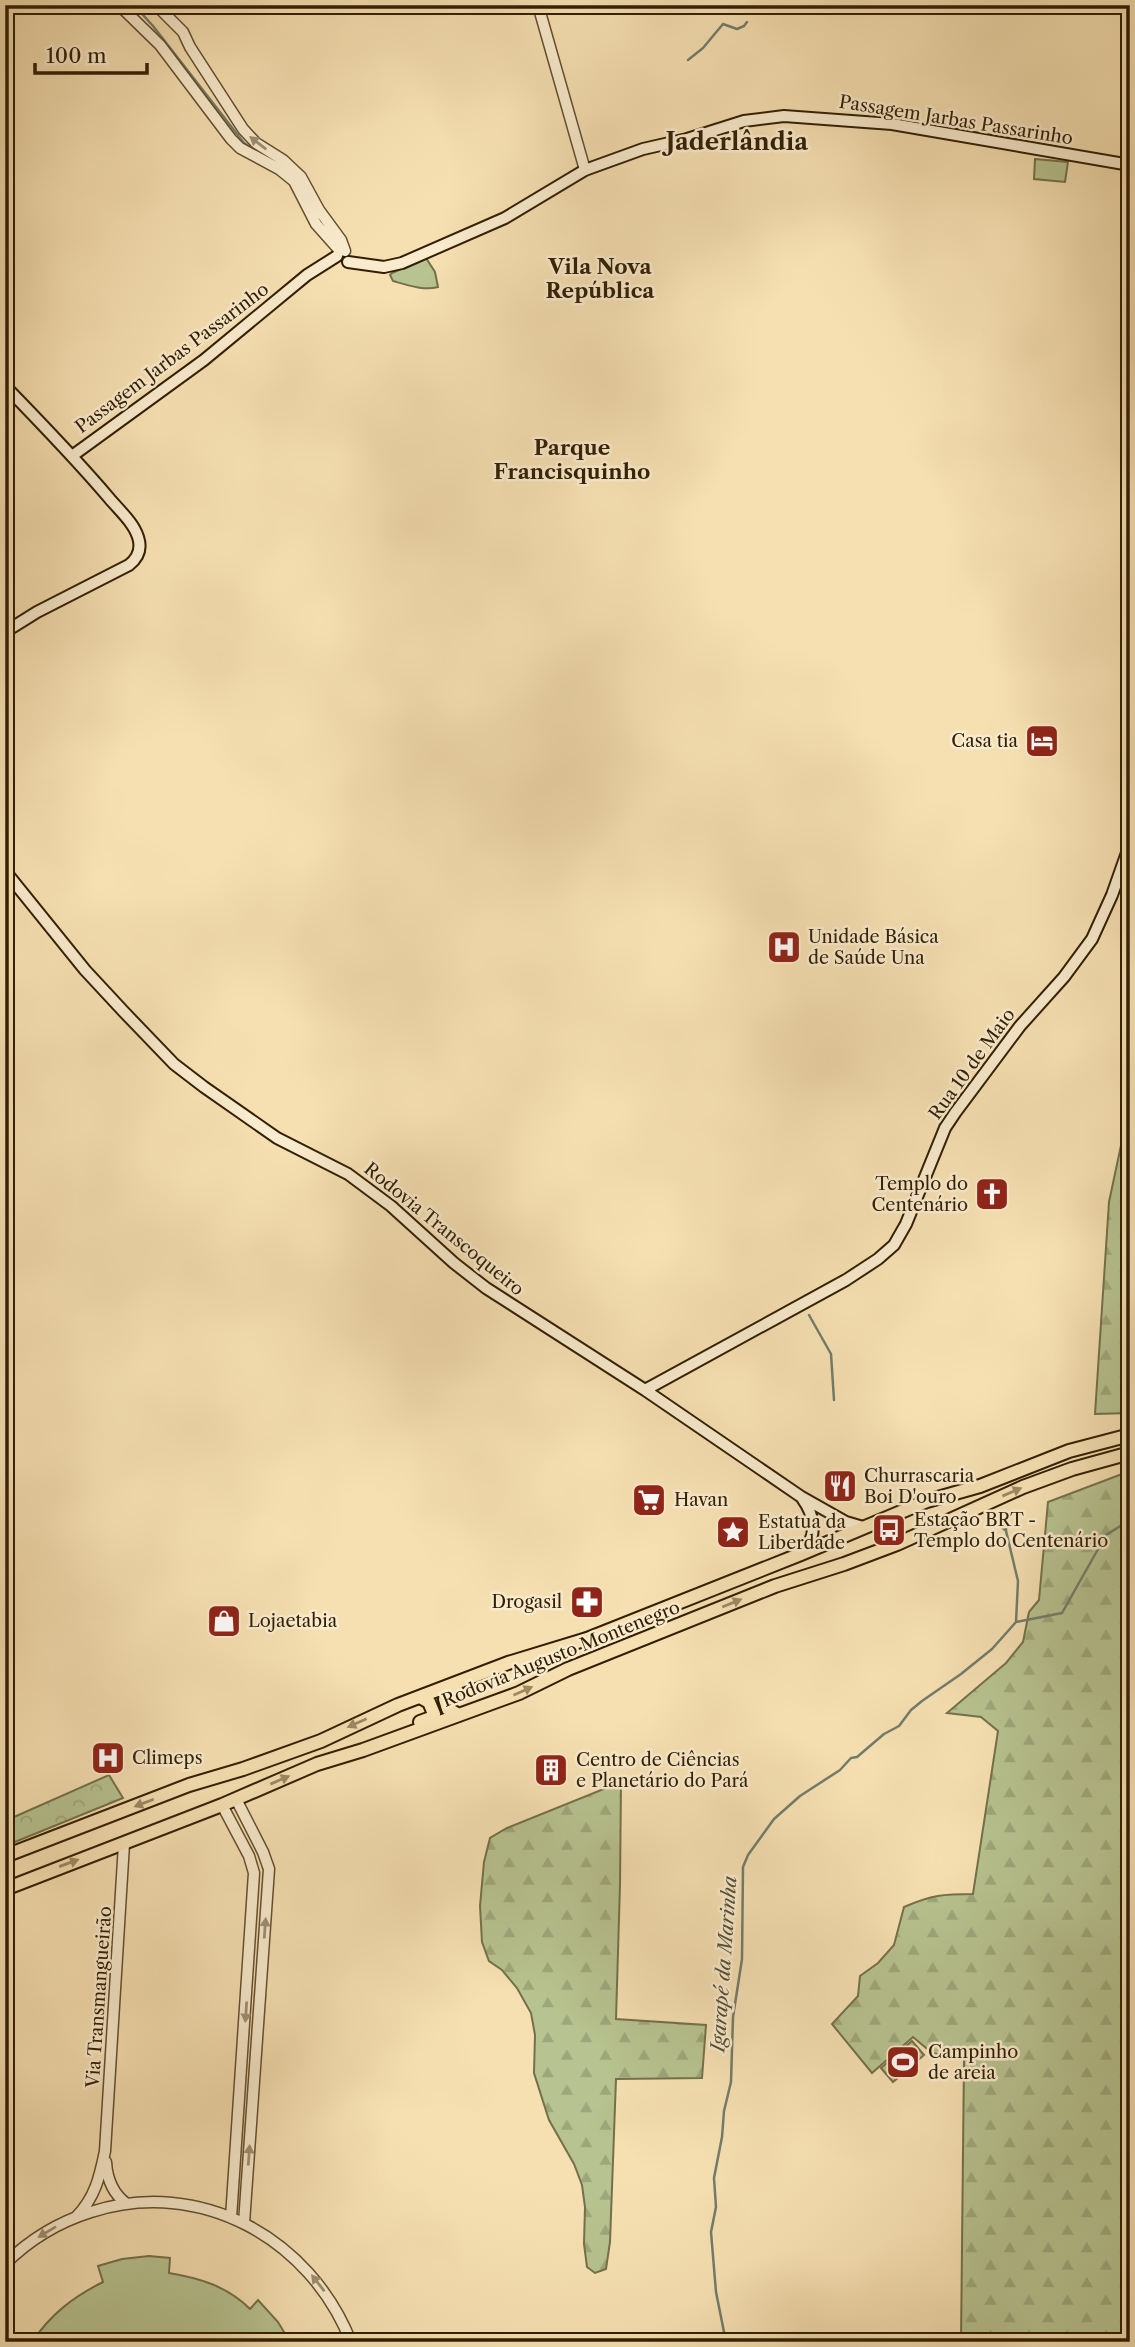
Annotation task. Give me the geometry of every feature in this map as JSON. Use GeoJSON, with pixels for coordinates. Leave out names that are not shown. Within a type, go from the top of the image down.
{"type":"FeatureCollection","features":[{"type":"Feature","properties":{"kind":"main road","name":"Passagem Jarbas Passarinho"},"geometry":{"type":"LineString","coordinates":[[72,456],[204,360],[325,262],[343,256],[369,265],[393,266],[505,218],[585,170],[643,149],[687,139],[744,121],[784,116],[892,124],[1130,164]]}},
{"type":"Feature","properties":{"kind":"main road"},"geometry":{"type":"LineString","coordinates":[[5,386],[72,456],[136,531],[140,547],[138,556],[129,565],[37,612],[5,632]]}},
{"type":"Feature","properties":{"kind":"main road","name":"Rua 10 de Maio"},"geometry":{"type":"LineString","coordinates":[[645,1390],[846,1280],[894,1245],[906,1224],[945,1128],[954,1113],[1020,1026],[1092,939],[1112,895],[1130,844]]}},
{"type":"Feature","properties":{"kind":"main road","name":"Rodovia Transcoqueiro"},"geometry":{"type":"LineString","coordinates":[[5,871],[85,970],[174,1064],[277,1138],[348,1174],[391,1206],[486,1288],[645,1390],[800,1496],[846,1522],[863,1527]]}},
{"type":"Feature","properties":{"kind":"main road","name":"Rodovia Augusto Montenegro"},"geometry":{"type":"LineString","coordinates":[[5,1856],[189,1785],[321,1741],[420,1697],[508,1663],[587,1639],[801,1555],[927,1501],[980,1486],[1069,1451],[1130,1435]]}},
{"type":"Feature","properties":{"kind":"main road","name":"Rodovia Augusto Montenegro"},"geometry":{"type":"LineString","coordinates":[[5,1889],[222,1805],[317,1764],[519,1693],[568,1669],[775,1586],[897,1544],[1023,1487],[1072,1469],[1130,1453]]}},
{"type":"Feature","properties":{"kind":"main road"},"geometry":{"type":"LineString","coordinates":[[800,1496],[812,1516],[814,1531],[811,1541],[801,1555]]}},
{"type":"Feature","properties":{"kind":"main road"},"geometry":{"type":"LineString","coordinates":[[459,1715],[448,1709],[445,1695],[499,1673],[508,1663]]}},
{"type":"Feature","properties":{"kind":"main road"},"geometry":{"type":"LineString","coordinates":[[363,1750],[377,1738],[433,1717],[430,1704],[420,1697]]}},
{"type":"Feature","properties":{"kind":"street"},"geometry":{"type":"LineString","coordinates":[[119,5],[160,45],[240,148],[279,169],[293,181],[316,224],[343,256]]}},
{"type":"Feature","properties":{"kind":"street"},"geometry":{"type":"LineString","coordinates":[[156,5],[183,32],[243,129],[281,164],[301,177],[319,210],[341,240],[343,256]]}},
{"type":"Feature","properties":{"kind":"street"},"geometry":{"type":"LineString","coordinates":[[538,5],[585,170]]}},
{"type":"Feature","properties":{"kind":"street"},"geometry":{"type":"LineString","coordinates":[[236,1799],[269,1869],[244,2223]]}},
{"type":"Feature","properties":{"kind":"street"},"geometry":{"type":"LineString","coordinates":[[222,1805],[249,1856],[254,1873],[231,2218]]}},
{"type":"Feature","properties":{"kind":"street","name":"Via Transmangueirão"},"geometry":{"type":"LineString","coordinates":[[76,2217],[93,2196],[105,2151],[124,1844]]}},
{"type":"Feature","properties":{"kind":"street","name":"Via Transmangueirão"},"geometry":{"type":"LineString","coordinates":[[105,2151],[110,2184],[127,2204]]}},
{"type":"Feature","properties":{"kind":"street","name":"Via Transmangueirão"},"geometry":{"type":"LineString","coordinates":[[5,2264],[51,2229],[102,2208],[158,2202],[186,2205],[244,2223],[286,2250],[307,2269],[324,2291],[339,2314],[351,2342]]}},
{"type":"Feature","properties":{"kind":"green space"},"geometry":{"type":"Polygon","coordinates":[[[1035,159],[1068,162],[1065,182],[1034,179],[1035,159]]]}},
{"type":"Feature","properties":{"kind":"green space"},"geometry":{"type":"Polygon","coordinates":[[[426,258],[435,272],[438,287],[421,288],[393,281],[390,275],[392,273],[426,258]]]}},
{"type":"Feature","properties":{"kind":"green space"},"geometry":{"type":"Polygon","coordinates":[[[1130,1103],[1130,1413],[1095,1414],[1109,1202],[1130,1103]]]}},
{"type":"Feature","properties":{"kind":"green space"},"geometry":{"type":"Polygon","coordinates":[[[1130,1471],[1130,2342],[961,2342],[964,2059],[932,2053],[913,2037],[872,2073],[832,2024],[858,1996],[860,1976],[878,1963],[894,1945],[904,1907],[938,1896],[973,1894],[998,1731],[981,1717],[947,1713],[1006,1663],[1023,1642],[1029,1612],[1039,1600],[1048,1502],[1130,1471]]]}},
{"type":"Feature","properties":{"kind":"green space"},"geometry":{"type":"Polygon","coordinates":[[[109,1775],[123,1798],[5,1846],[5,1821],[109,1775]]]}},
{"type":"Feature","properties":{"kind":"green space"},"geometry":{"type":"Polygon","coordinates":[[[621,1782],[616,2019],[706,2025],[702,2078],[616,2079],[610,2242],[606,2269],[595,2273],[587,2267],[582,2185],[574,2164],[549,2120],[534,2073],[535,2035],[531,2013],[517,1988],[502,1970],[489,1961],[482,1942],[480,1906],[484,1862],[490,1838],[507,1828],[621,1782]]]}},
{"type":"Feature","properties":{"kind":"green space","name":"Campinho de areia"},"geometry":{"type":"Polygon","coordinates":[[[912,2041],[924,2055],[893,2082],[881,2068],[912,2041]]]}},
{"type":"Feature","properties":{"kind":"green space"},"geometry":{"type":"Polygon","coordinates":[[[149,2256],[170,2258],[169,2273],[212,2284],[232,2294],[250,2309],[258,2300],[278,2322],[290,2342],[32,2342],[63,2307],[103,2282],[98,2266],[122,2259],[149,2256]]]}},
{"type":"Feature","properties":{"kind":"waterway"},"geometry":{"type":"LineString","coordinates":[[134,5],[244,143],[262,155]]}},
{"type":"Feature","properties":{"kind":"waterway"},"geometry":{"type":"LineString","coordinates":[[688,60],[703,48],[723,24],[737,29],[747,22]]}},
{"type":"Feature","properties":{"kind":"waterway","name":"Igarapé da Marinha"},"geometry":{"type":"LineString","coordinates":[[1130,1289],[1130,1318]]}},
{"type":"Feature","properties":{"kind":"waterway"},"geometry":{"type":"LineString","coordinates":[[809,1315],[831,1354],[834,1400]]}},
{"type":"Feature","properties":{"kind":"waterway"},"geometry":{"type":"LineString","coordinates":[[1007,1513],[1006,1531],[1018,1581],[1016,1622]]}},
{"type":"Feature","properties":{"kind":"waterway","name":"Igarapé da Marinha"},"geometry":{"type":"LineString","coordinates":[[726,2342],[716,2292],[711,2232],[716,2207],[714,2178],[731,2082],[733,2017],[742,1959],[743,1867],[748,1855],[774,1819],[800,1796],[840,1770],[851,1758],[857,1757],[884,1734],[899,1726],[911,1710],[992,1649],[1016,1622],[1062,1613],[1106,1535],[1130,1520]]}},
{"type":"Feature","properties":{"kind":"waterway"},"geometry":{"type":"LineString","coordinates":[[997,1523],[1005,1530]]}},
{"type":"Feature","properties":{"kind":"place","name":"Casa tia"},"geometry":{"type":"Point","coordinates":[1042,741]}},
{"type":"Feature","properties":{"kind":"place","name":"Unidade Básica de Saúde Una"},"geometry":{"type":"Point","coordinates":[784,947]}},
{"type":"Feature","properties":{"kind":"place","name":"Templo do Centenário"},"geometry":{"type":"Point","coordinates":[992,1194]}},
{"type":"Feature","properties":{"kind":"place","name":"Churrascaria Boi D'ouro"},"geometry":{"type":"Point","coordinates":[840,1486]}},
{"type":"Feature","properties":{"kind":"place","name":"Havan"},"geometry":{"type":"Point","coordinates":[649,1500]}},
{"type":"Feature","properties":{"kind":"place","name":"Estação BRT - Templo do Centenário"},"geometry":{"type":"Point","coordinates":[889,1530]}},
{"type":"Feature","properties":{"kind":"place","name":"Estatua da Liberdade"},"geometry":{"type":"Point","coordinates":[733,1532]}},
{"type":"Feature","properties":{"kind":"place","name":"Drogasil"},"geometry":{"type":"Point","coordinates":[587,1602]}},
{"type":"Feature","properties":{"kind":"place","name":"Lojaetabia"},"geometry":{"type":"Point","coordinates":[224,1621]}},
{"type":"Feature","properties":{"kind":"place","name":"Climeps"},"geometry":{"type":"Point","coordinates":[108,1758]}},
{"type":"Feature","properties":{"kind":"place","name":"Centro de Ciências e Planetário do Pará"},"geometry":{"type":"Point","coordinates":[551,1770]}},
{"type":"Feature","properties":{"kind":"place","name":"Campinho de areia"},"geometry":{"type":"Point","coordinates":[903,2062]}},
{"type":"Feature","properties":{"kind":"district","name":"Jaderlândia"},"geometry":{"type":"Point","coordinates":[737,141]}},
{"type":"Feature","properties":{"kind":"district","name":"Vila Nova República"},"geometry":{"type":"Point","coordinates":[600,278]}},
{"type":"Feature","properties":{"kind":"district","name":"Parque Francisquinho"},"geometry":{"type":"Point","coordinates":[572,459]}}]}
